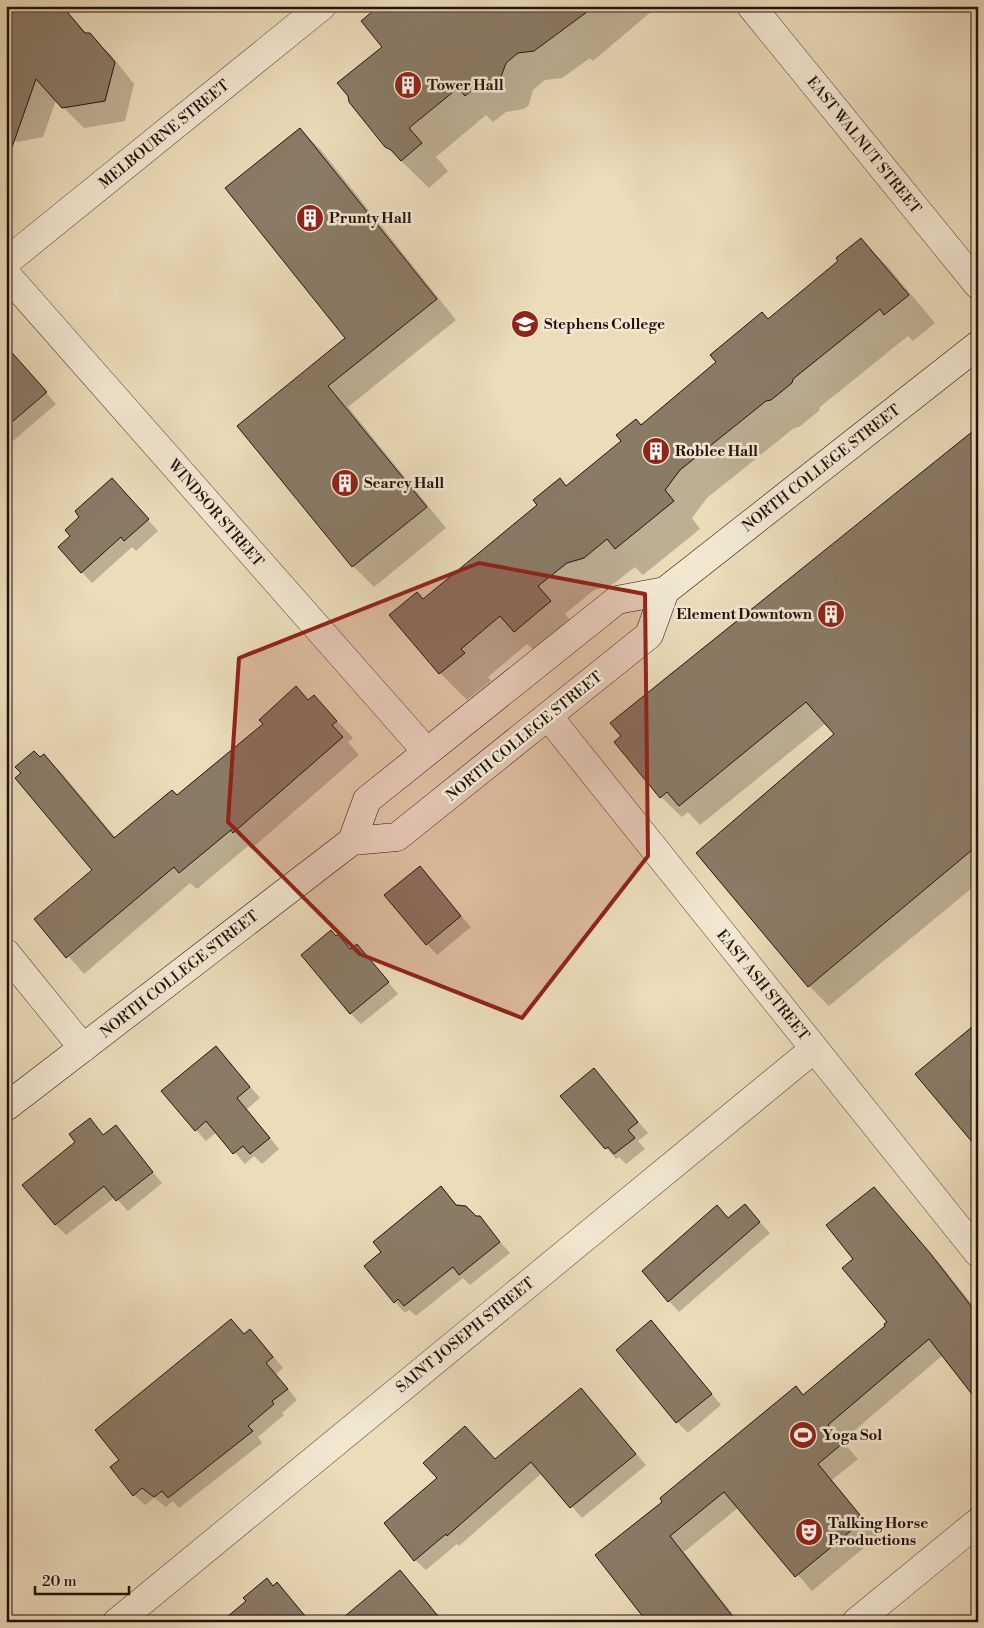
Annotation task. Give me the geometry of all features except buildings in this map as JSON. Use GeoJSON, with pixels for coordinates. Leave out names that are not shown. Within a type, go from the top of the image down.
{"type":"FeatureCollection","features":[{"type":"Feature","properties":{"kind":"street","name":"MELBOURNE STREET"},"geometry":{"type":"LineString","coordinates":[[6,262],[322,6]]}},
{"type":"Feature","properties":{"kind":"street","name":"EAST WALNUT STREET"},"geometry":{"type":"LineString","coordinates":[[751,6],[978,284]]}},
{"type":"Feature","properties":{"kind":"street","name":"WINDSOR STREET"},"geometry":{"type":"LineString","coordinates":[[6,274],[426,751]]}},
{"type":"Feature","properties":{"kind":"street","name":"NORTH COLLEGE STREET"},"geometry":{"type":"LineString","coordinates":[[6,1107],[352,841],[367,800],[617,600],[665,591],[978,345]]}},
{"type":"Feature","properties":{"kind":"street","name":"NORTH COLLEGE STREET"},"geometry":{"type":"LineString","coordinates":[[352,841],[397,837],[648,635],[665,591]]}},
{"type":"Feature","properties":{"kind":"street","name":"EAST ASH STREET"},"geometry":{"type":"LineString","coordinates":[[548,716],[978,1253]]}},
{"type":"Feature","properties":{"kind":"street"},"geometry":{"type":"LineString","coordinates":[[6,953],[83,1048]]}},
{"type":"Feature","properties":{"kind":"street","name":"SAINT JOSEPH STREET"},"geometry":{"type":"LineString","coordinates":[[117,1622],[814,1049]]}},
{"type":"Feature","properties":{"kind":"street"},"geometry":{"type":"LineString","coordinates":[[856,1622],[978,1522]]}},
{"type":"Feature","properties":{"kind":"highlighted area"},"geometry":{"type":"Polygon","coordinates":[[[479,563],[645,594],[648,856],[522,1018],[360,954],[228,822],[239,658],[479,563]]]}},
{"type":"Feature","properties":{"kind":"place","name":"Tower Hall"},"geometry":{"type":"Point","coordinates":[408,85]}},
{"type":"Feature","properties":{"kind":"place","name":"Prunty Hall"},"geometry":{"type":"Point","coordinates":[310,218]}},
{"type":"Feature","properties":{"kind":"place","name":"Stephens College"},"geometry":{"type":"Point","coordinates":[525,324]}},
{"type":"Feature","properties":{"kind":"place","name":"Roblee Hall"},"geometry":{"type":"Point","coordinates":[656,451]}},
{"type":"Feature","properties":{"kind":"place","name":"Searcy Hall"},"geometry":{"type":"Point","coordinates":[345,483]}},
{"type":"Feature","properties":{"kind":"place","name":"Element Downtown"},"geometry":{"type":"Point","coordinates":[831,614]}},
{"type":"Feature","properties":{"kind":"place","name":"Yoga Sol"},"geometry":{"type":"Point","coordinates":[803,1435]}},
{"type":"Feature","properties":{"kind":"place","name":"Talking Horse Productions"},"geometry":{"type":"Point","coordinates":[809,1532]}}]}
